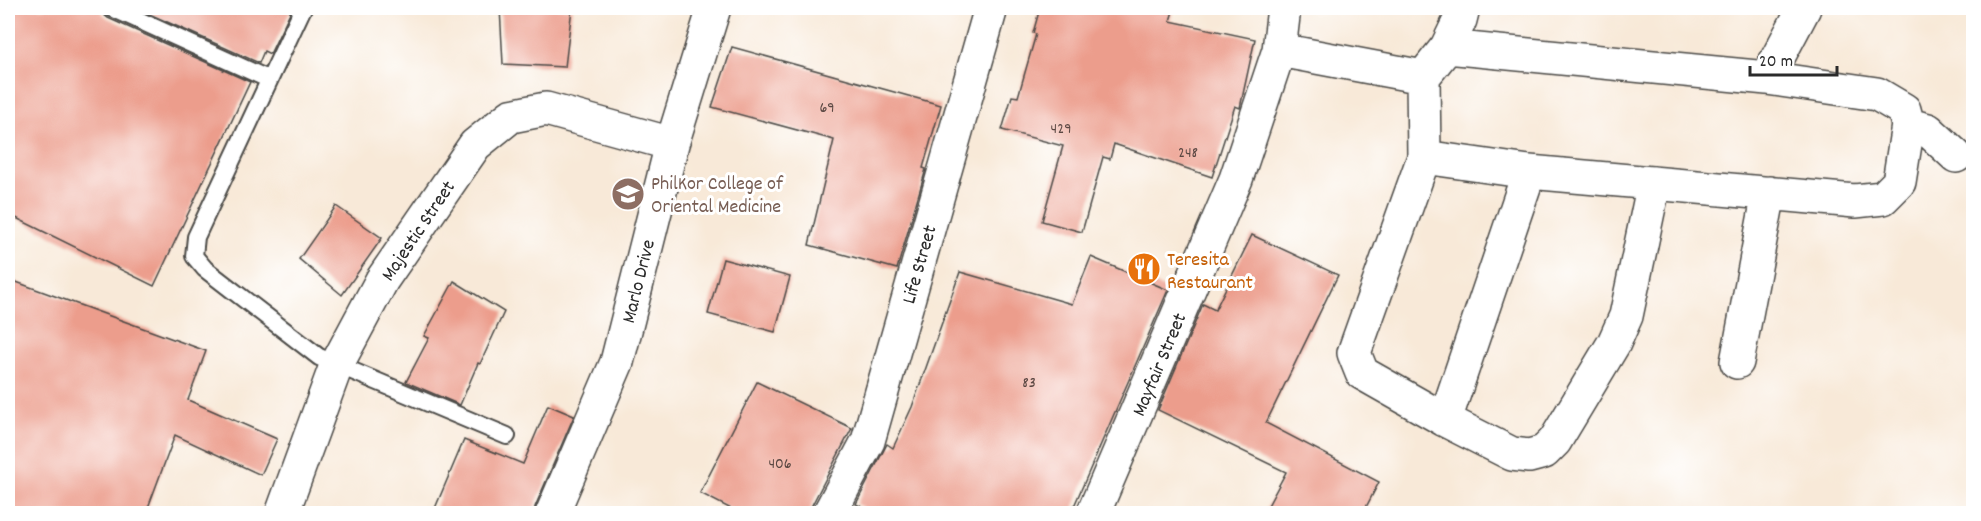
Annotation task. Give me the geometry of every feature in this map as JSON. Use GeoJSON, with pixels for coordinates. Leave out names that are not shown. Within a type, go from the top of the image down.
{"type":"FeatureCollection","features":[{"type":"Feature","properties":{"kind":"street","name":"Marlo Drive"},"geometry":{"type":"LineString","coordinates":[[552,513],[617,362],[672,144],[714,8]]}},
{"type":"Feature","properties":{"kind":"street","name":"Life Street"},"geometry":{"type":"LineString","coordinates":[[829,513],[868,441],[991,8]]}},
{"type":"Feature","properties":{"kind":"street"},"geometry":{"type":"LineString","coordinates":[[1463,8],[1447,47],[1423,77],[1424,157],[1354,353],[1362,373],[1444,420],[1512,454],[1529,456],[1544,452],[1555,441],[1614,343],[1626,316],[1654,183]]}},
{"type":"Feature","properties":{"kind":"street"},"geometry":{"type":"LineString","coordinates":[[1767,78],[1804,8]]}},
{"type":"Feature","properties":{"kind":"street","name":"Mayfair Street"},"geometry":{"type":"LineString","coordinates":[[1093,513],[1236,179],[1279,50],[1274,10]]}},
{"type":"Feature","properties":{"kind":"street"},"geometry":{"type":"LineString","coordinates":[[1424,157],[1529,172],[1855,201],[1882,198],[1899,182],[1908,125],[1904,110],[1877,94],[1767,78],[1447,47]]}},
{"type":"Feature","properties":{"kind":"street"},"geometry":{"type":"LineString","coordinates":[[1279,50],[1423,77]]}},
{"type":"Feature","properties":{"kind":"street","name":"Majestic Street"},"geometry":{"type":"LineString","coordinates":[[282,513],[336,366],[382,280],[475,145],[511,116],[546,110],[672,144]]}},
{"type":"Feature","properties":{"kind":"street"},"geometry":{"type":"LineString","coordinates":[[1908,125],[1928,130],[1956,156]]}},
{"type":"Feature","properties":{"kind":"street"},"geometry":{"type":"LineString","coordinates":[[1444,420],[1529,172]]}},
{"type":"Feature","properties":{"kind":"street"},"geometry":{"type":"LineString","coordinates":[[1737,362],[1769,193]]}},
{"type":"Feature","properties":{"kind":"lane"},"geometry":{"type":"LineString","coordinates":[[112,8],[268,79]]}},
{"type":"Feature","properties":{"kind":"lane"},"geometry":{"type":"LineString","coordinates":[[303,8],[196,237],[194,256],[205,269],[319,357],[507,436]]}},
{"type":"Feature","properties":{"kind":"building"},"geometry":{"type":"Polygon","coordinates":[[[8,8],[102,8],[103,14],[108,18],[250,82],[154,286],[8,214],[8,8]]]}},
{"type":"Feature","properties":{"kind":"building"},"geometry":{"type":"Polygon","coordinates":[[[136,8],[292,8],[270,54],[264,51],[259,63],[136,8]]]}},
{"type":"Feature","properties":{"kind":"building"},"geometry":{"type":"Polygon","coordinates":[[[500,8],[572,8],[565,67],[503,64],[500,8]]]}},
{"type":"Feature","properties":{"kind":"building"},"geometry":{"type":"Polygon","coordinates":[[[1040,8],[1174,8],[1170,21],[1255,39],[1240,108],[1235,106],[1212,177],[1114,144],[1110,159],[1103,157],[1082,232],[1042,221],[1063,146],[1002,130],[1012,96],[1018,97],[1036,34],[1033,33],[1040,8]]]}},
{"type":"Feature","properties":{"kind":"building"},"geometry":{"type":"Polygon","coordinates":[[[732,47],[941,105],[923,168],[926,169],[897,269],[809,245],[834,140],[712,107],[732,47]]]}},
{"type":"Feature","properties":{"kind":"building"},"geometry":{"type":"Polygon","coordinates":[[[336,206],[382,238],[342,295],[299,259],[336,206]]]}},
{"type":"Feature","properties":{"kind":"building"},"geometry":{"type":"Polygon","coordinates":[[[1252,235],[1338,275],[1266,423],[1379,482],[1363,513],[1264,513],[1286,472],[1158,410],[1203,304],[1215,310],[1252,235]]]}},
{"type":"Feature","properties":{"kind":"building"},"geometry":{"type":"Polygon","coordinates":[[[1091,257],[1168,290],[1071,513],[874,513],[856,504],[887,444],[893,448],[912,407],[960,272],[1072,304],[1091,257]]]}},
{"type":"Feature","properties":{"kind":"building"},"geometry":{"type":"Polygon","coordinates":[[[723,259],[790,277],[775,332],[708,314],[723,259]]]}},
{"type":"Feature","properties":{"kind":"building"},"geometry":{"type":"Polygon","coordinates":[[[8,279],[206,351],[188,400],[277,439],[261,475],[175,435],[146,513],[8,513],[8,279]]]}},
{"type":"Feature","properties":{"kind":"building"},"geometry":{"type":"Polygon","coordinates":[[[454,281],[504,312],[460,405],[406,382],[429,338],[424,336],[454,281]]]}},
{"type":"Feature","properties":{"kind":"building"},"geometry":{"type":"Polygon","coordinates":[[[757,382],[852,428],[810,513],[739,513],[700,493],[757,382]]]}},
{"type":"Feature","properties":{"kind":"building"},"geometry":{"type":"Polygon","coordinates":[[[548,405],[574,416],[534,513],[433,513],[464,440],[523,464],[548,405]]]}},
{"type":"Feature","properties":{"kind":"place","name":"PhilKor College of Oriental Medicine"},"geometry":{"type":"Point","coordinates":[628,194]}},
{"type":"Feature","properties":{"kind":"place","name":"Teresita Restaurant"},"geometry":{"type":"Point","coordinates":[1144,269]}}]}
